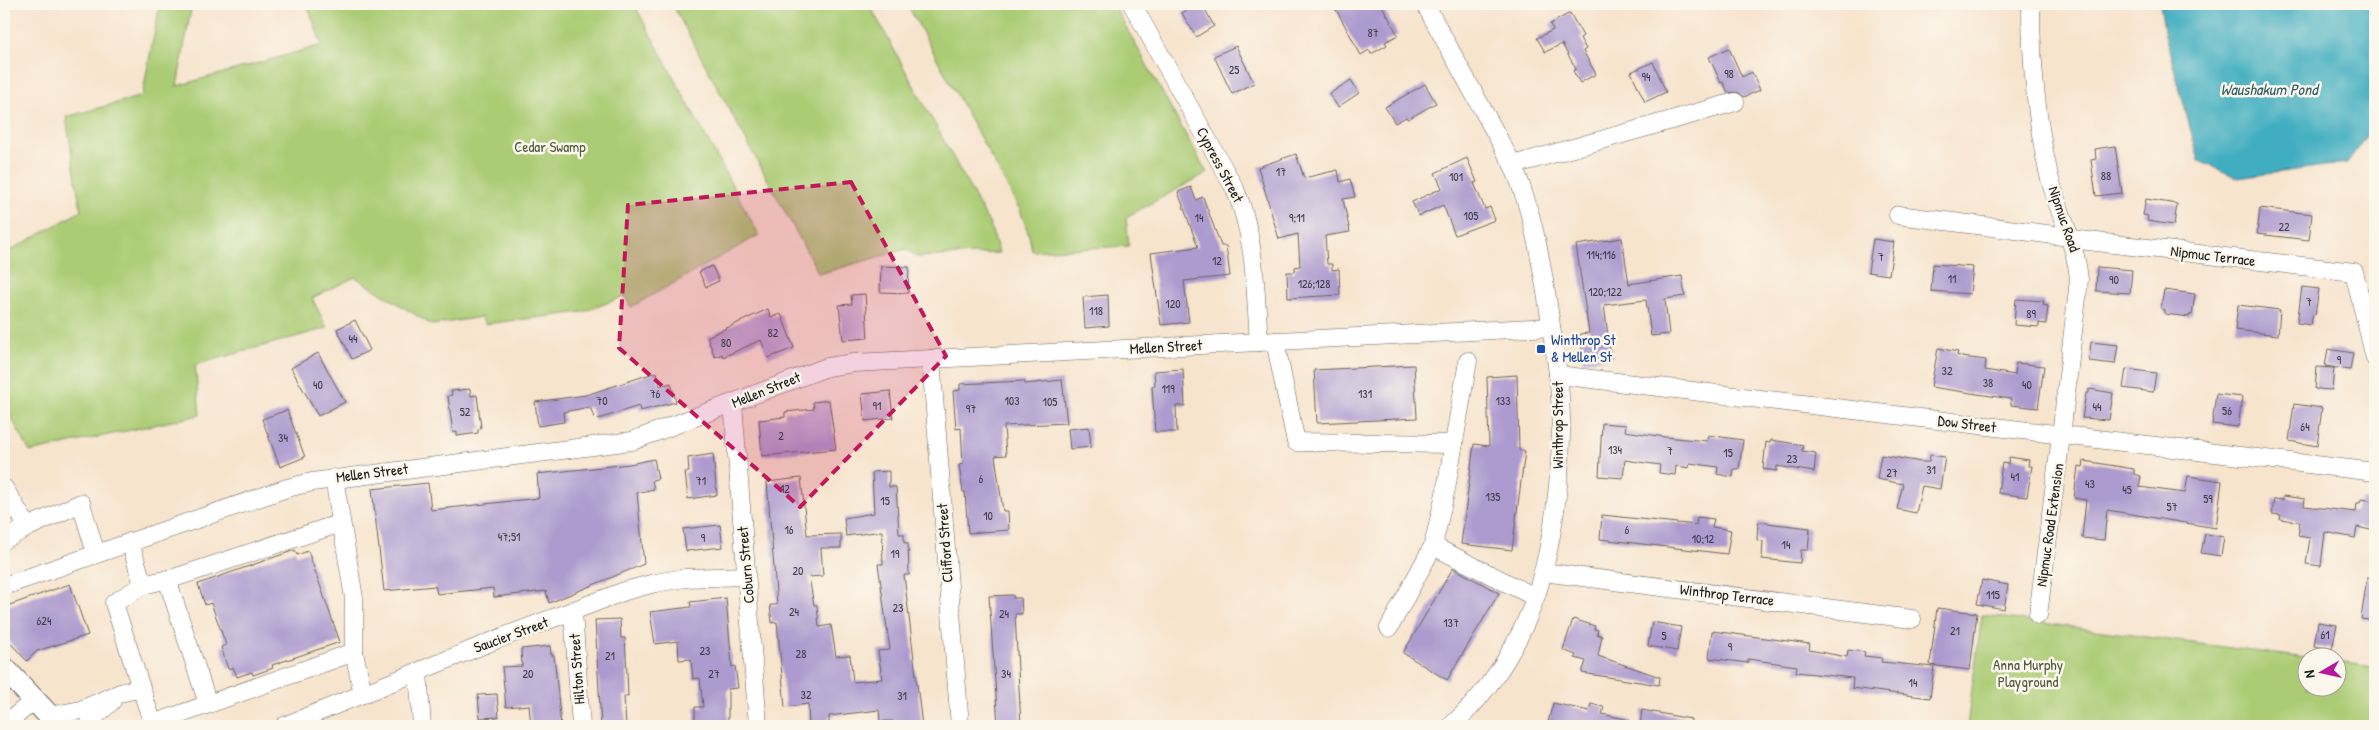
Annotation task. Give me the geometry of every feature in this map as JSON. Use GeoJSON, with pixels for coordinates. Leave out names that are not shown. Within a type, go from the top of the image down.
{"type":"FeatureCollection","features":[{"type":"Feature","properties":{"kind":"main road"},"geometry":{"type":"LineString","coordinates":[[4,668],[17,719],[54,721]]}},
{"type":"Feature","properties":{"kind":"street","name":"Cypress Street"},"geometry":{"type":"LineString","coordinates":[[1132,4],[1235,189],[1245,212],[1254,256],[1267,342],[1296,442],[1454,444]]}},
{"type":"Feature","properties":{"kind":"street","name":"Winthrop Street"},"geometry":{"type":"LineString","coordinates":[[1425,4],[1514,164],[1534,220],[1541,251],[1558,375],[1561,421],[1558,472],[1543,572],[1535,597],[1520,636],[1501,667],[1482,694],[1451,726]]}},
{"type":"Feature","properties":{"kind":"street","name":"Nipmuc Road"},"geometry":{"type":"LineString","coordinates":[[2031,4],[2034,66],[2043,144],[2055,200],[2077,259],[2079,280],[2061,436]]}},
{"type":"Feature","properties":{"kind":"street"},"geometry":{"type":"LineString","coordinates":[[1514,164],[1735,102]]}},
{"type":"Feature","properties":{"kind":"street","name":"Nipmuc Terrace"},"geometry":{"type":"LineString","coordinates":[[1898,215],[2354,272],[2375,358]]}},
{"type":"Feature","properties":{"kind":"street","name":"Mellen Street"},"geometry":{"type":"LineString","coordinates":[[4,586],[287,488],[334,478],[632,441],[827,367],[854,363],[1551,327]]}},
{"type":"Feature","properties":{"kind":"street","name":"Clifford Street"},"geometry":{"type":"LineString","coordinates":[[931,359],[960,726]]}},
{"type":"Feature","properties":{"kind":"street"},"geometry":{"type":"LineString","coordinates":[[1389,628],[1433,546],[1454,444],[1468,361]]}},
{"type":"Feature","properties":{"kind":"street","name":"Dow Street"},"geometry":{"type":"LineString","coordinates":[[1558,375],[2375,472]]}},
{"type":"Feature","properties":{"kind":"street","name":"Coburn Street"},"geometry":{"type":"LineString","coordinates":[[732,403],[758,726]]}},
{"type":"Feature","properties":{"kind":"street","name":"Nipmuc Road Extension"},"geometry":{"type":"LineString","coordinates":[[2038,615],[2061,436]]}},
{"type":"Feature","properties":{"kind":"street"},"geometry":{"type":"LineString","coordinates":[[334,478],[354,598],[354,652],[363,694]]}},
{"type":"Feature","properties":{"kind":"street"},"geometry":{"type":"LineString","coordinates":[[4,488],[28,527]]}},
{"type":"Feature","properties":{"kind":"street"},"geometry":{"type":"LineString","coordinates":[[4,540],[81,503],[96,554]]}},
{"type":"Feature","properties":{"kind":"street"},"geometry":{"type":"LineString","coordinates":[[341,523],[143,585],[114,603],[153,724],[354,652]]}},
{"type":"Feature","properties":{"kind":"street"},"geometry":{"type":"LineString","coordinates":[[130,542],[143,585]]}},
{"type":"Feature","properties":{"kind":"street"},"geometry":{"type":"LineString","coordinates":[[1433,546],[1535,597]]}},
{"type":"Feature","properties":{"kind":"street","name":"Winthrop Terrace"},"geometry":{"type":"LineString","coordinates":[[1543,572],[1912,619]]}},
{"type":"Feature","properties":{"kind":"street","name":"Saucier Street"},"geometry":{"type":"LineString","coordinates":[[284,726],[502,637],[625,591],[685,578],[746,576]]}},
{"type":"Feature","properties":{"kind":"street"},"geometry":{"type":"LineString","coordinates":[[167,579],[208,704]]}},
{"type":"Feature","properties":{"kind":"street","name":"Hilton Street"},"geometry":{"type":"LineString","coordinates":[[573,612],[581,726]]}},
{"type":"Feature","properties":{"kind":"street"},"geometry":{"type":"LineString","coordinates":[[418,672],[422,726]]}},
{"type":"Feature","properties":{"kind":"street"},"geometry":{"type":"LineString","coordinates":[[54,721],[120,693],[141,688]]}},
{"type":"Feature","properties":{"kind":"street"},"geometry":{"type":"LineString","coordinates":[[89,726],[91,720],[120,693]]}},
{"type":"Feature","properties":{"kind":"highlighted area"},"geometry":{"type":"Polygon","coordinates":[[[851,182],[946,356],[800,507],[619,348],[628,205],[851,182]]]}},
{"type":"Feature","properties":{"kind":"green space","name":"Cedar Swamp"},"geometry":{"type":"Polygon","coordinates":[[[160,4],[192,4],[177,86],[322,45],[307,4],[634,4],[759,235],[631,307],[625,296],[583,312],[485,324],[481,317],[432,325],[355,277],[312,298],[327,328],[195,365],[200,415],[30,452],[4,404],[4,254],[81,211],[66,117],[142,96],[160,4]]]}},
{"type":"Feature","properties":{"kind":"green space"},"geometry":{"type":"Polygon","coordinates":[[[672,4],[869,4],[990,225],[999,253],[917,257],[906,249],[819,274],[672,4]]]}},
{"type":"Feature","properties":{"kind":"green space"},"geometry":{"type":"Polygon","coordinates":[[[907,4],[1113,4],[1207,173],[1126,217],[1129,246],[1032,251],[1029,235],[1020,210],[907,4]]]}},
{"type":"Feature","properties":{"kind":"green space","name":"Anna Murphy Playground"},"geometry":{"type":"Polygon","coordinates":[[[1982,615],[2296,657],[2296,698],[2346,698],[2346,663],[2375,667],[2375,726],[1967,726],[1982,615]]]}},
{"type":"Feature","properties":{"kind":"water","name":"Waushakum Pond"},"geometry":{"type":"Polygon","coordinates":[[[2160,4],[2375,4],[2375,130],[2367,135],[2347,163],[2238,178],[2199,161],[2164,31],[2160,4]]]}},
{"type":"Feature","properties":{"kind":"building"},"geometry":{"type":"Polygon","coordinates":[[[1198,4],[1202,4],[1214,26],[1196,37],[1182,13],[1198,4]]]}},
{"type":"Feature","properties":{"kind":"building"},"geometry":{"type":"Polygon","coordinates":[[[1333,4],[1381,4],[1398,35],[1385,42],[1387,45],[1371,54],[1369,50],[1361,55],[1333,4]]]}},
{"type":"Feature","properties":{"kind":"building"},"geometry":{"type":"Polygon","coordinates":[[[1570,13],[1583,36],[1580,38],[1586,49],[1583,51],[1596,74],[1580,83],[1573,71],[1576,69],[1562,44],[1545,52],[1537,38],[1553,30],[1550,24],[1570,13]]]}},
{"type":"Feature","properties":{"kind":"building"},"geometry":{"type":"Polygon","coordinates":[[[1236,46],[1254,83],[1232,94],[1214,56],[1236,46]]]}},
{"type":"Feature","properties":{"kind":"building"},"geometry":{"type":"Polygon","coordinates":[[[1729,48],[1742,77],[1752,72],[1760,90],[1744,97],[1738,92],[1728,93],[1723,82],[1721,83],[1709,57],[1729,48]]]}},
{"type":"Feature","properties":{"kind":"building"},"geometry":{"type":"Polygon","coordinates":[[[1653,62],[1666,92],[1645,102],[1631,72],[1653,62]]]}},
{"type":"Feature","properties":{"kind":"building"},"geometry":{"type":"Polygon","coordinates":[[[1351,80],[1359,93],[1338,107],[1329,94],[1351,80]]]}},
{"type":"Feature","properties":{"kind":"building"},"geometry":{"type":"Polygon","coordinates":[[[1425,84],[1436,103],[1408,119],[1406,117],[1395,123],[1385,107],[1425,84]]]}},
{"type":"Feature","properties":{"kind":"building"},"geometry":{"type":"Polygon","coordinates":[[[2115,146],[2122,193],[2096,196],[2091,160],[2096,159],[2095,149],[2115,146]]]}},
{"type":"Feature","properties":{"kind":"building"},"geometry":{"type":"Polygon","coordinates":[[[1296,154],[1304,178],[1338,170],[1340,182],[1350,179],[1355,197],[1343,199],[1350,232],[1325,236],[1327,264],[1332,264],[1332,270],[1339,269],[1340,295],[1288,298],[1287,272],[1295,272],[1295,267],[1300,266],[1298,234],[1279,239],[1258,167],[1296,154]]]}},
{"type":"Feature","properties":{"kind":"building"},"geometry":{"type":"Polygon","coordinates":[[[1467,158],[1477,182],[1474,183],[1485,209],[1490,207],[1495,220],[1455,235],[1443,205],[1419,216],[1412,202],[1442,188],[1435,173],[1467,158]]]}},
{"type":"Feature","properties":{"kind":"building"},"geometry":{"type":"Polygon","coordinates":[[[1191,187],[1196,200],[1203,197],[1221,246],[1226,246],[1230,276],[1184,281],[1189,322],[1161,325],[1151,253],[1198,247],[1178,192],[1191,187]]]}},
{"type":"Feature","properties":{"kind":"building"},"geometry":{"type":"Polygon","coordinates":[[[2146,199],[2177,204],[2174,225],[2147,221],[2148,216],[2143,215],[2146,199]]]}},
{"type":"Feature","properties":{"kind":"building"},"geometry":{"type":"Polygon","coordinates":[[[2260,208],[2312,214],[2309,240],[2257,234],[2260,208]]]}},
{"type":"Feature","properties":{"kind":"building"},"geometry":{"type":"Polygon","coordinates":[[[1622,238],[1629,284],[1682,276],[1685,296],[1665,299],[1669,334],[1651,336],[1646,300],[1604,305],[1611,358],[1583,361],[1580,334],[1589,333],[1576,245],[1622,238]]]}},
{"type":"Feature","properties":{"kind":"building"},"geometry":{"type":"Polygon","coordinates":[[[1873,239],[1894,242],[1889,275],[1868,272],[1873,239]]]}},
{"type":"Feature","properties":{"kind":"building"},"geometry":{"type":"Polygon","coordinates":[[[1933,264],[1973,267],[1970,294],[1931,291],[1933,264]]]}},
{"type":"Feature","properties":{"kind":"building"},"geometry":{"type":"Polygon","coordinates":[[[712,266],[719,281],[706,287],[699,272],[712,266]]]}},
{"type":"Feature","properties":{"kind":"building"},"geometry":{"type":"Polygon","coordinates":[[[881,266],[909,267],[908,293],[880,292],[881,266]]]}},
{"type":"Feature","properties":{"kind":"building"},"geometry":{"type":"Polygon","coordinates":[[[2097,267],[2132,270],[2130,293],[2096,291],[2097,267]]]}},
{"type":"Feature","properties":{"kind":"building"},"geometry":{"type":"Polygon","coordinates":[[[2302,287],[2319,289],[2315,315],[2313,314],[2311,325],[2297,323],[2302,287]]]}},
{"type":"Feature","properties":{"kind":"building"},"geometry":{"type":"Polygon","coordinates":[[[2164,290],[2195,294],[2192,315],[2189,315],[2189,317],[2165,314],[2165,310],[2161,309],[2164,290]]]}},
{"type":"Feature","properties":{"kind":"building"},"geometry":{"type":"Polygon","coordinates":[[[865,294],[868,338],[843,340],[839,305],[852,304],[851,295],[865,294]]]}},
{"type":"Feature","properties":{"kind":"building"},"geometry":{"type":"Polygon","coordinates":[[[1108,295],[1109,326],[1085,328],[1083,297],[1108,295]]]}},
{"type":"Feature","properties":{"kind":"building"},"geometry":{"type":"Polygon","coordinates":[[[2016,299],[2044,301],[2043,305],[2048,306],[2046,324],[2039,323],[2039,327],[2014,325],[2016,299]]]}},
{"type":"Feature","properties":{"kind":"building"},"geometry":{"type":"Polygon","coordinates":[[[2238,305],[2280,310],[2278,335],[2235,330],[2238,305]]]}},
{"type":"Feature","properties":{"kind":"building"},"geometry":{"type":"Polygon","coordinates":[[[768,309],[771,317],[781,314],[794,348],[768,358],[761,340],[723,357],[722,354],[715,357],[707,337],[768,309]]]}},
{"type":"Feature","properties":{"kind":"building"},"geometry":{"type":"Polygon","coordinates":[[[355,320],[370,350],[352,359],[337,329],[355,320]]]}},
{"type":"Feature","properties":{"kind":"building"},"geometry":{"type":"Polygon","coordinates":[[[2091,342],[2118,345],[2115,364],[2089,361],[2091,342]]]}},
{"type":"Feature","properties":{"kind":"building"},"geometry":{"type":"Polygon","coordinates":[[[1938,348],[1958,352],[1957,355],[1962,357],[1986,360],[1985,370],[2015,375],[2016,363],[2044,366],[2038,408],[2011,405],[2011,399],[1931,387],[1938,348]]]}},
{"type":"Feature","properties":{"kind":"building"},"geometry":{"type":"Polygon","coordinates":[[[2328,349],[2353,353],[2350,370],[2325,366],[2328,349]]]}},
{"type":"Feature","properties":{"kind":"building"},"geometry":{"type":"Polygon","coordinates":[[[318,353],[345,402],[318,416],[291,368],[318,353]]]}},
{"type":"Feature","properties":{"kind":"building"},"geometry":{"type":"Polygon","coordinates":[[[1414,365],[1417,418],[1317,423],[1314,370],[1414,365]]]}},
{"type":"Feature","properties":{"kind":"building"},"geometry":{"type":"Polygon","coordinates":[[[2317,367],[2334,368],[2332,390],[2315,389],[2317,367]]]}},
{"type":"Feature","properties":{"kind":"building"},"geometry":{"type":"Polygon","coordinates":[[[1183,369],[1185,406],[1176,406],[1177,432],[1155,432],[1152,386],[1155,386],[1154,371],[1183,369]]]}},
{"type":"Feature","properties":{"kind":"building"},"geometry":{"type":"Polygon","coordinates":[[[2126,369],[2156,373],[2153,392],[2123,388],[2126,369]]]}},
{"type":"Feature","properties":{"kind":"building"},"geometry":{"type":"Polygon","coordinates":[[[657,372],[660,386],[671,383],[676,402],[640,411],[639,406],[595,420],[590,407],[563,412],[564,422],[538,426],[535,402],[586,395],[657,372]]]}},
{"type":"Feature","properties":{"kind":"building"},"geometry":{"type":"Polygon","coordinates":[[[1517,375],[1519,450],[1525,451],[1512,550],[1461,544],[1474,444],[1489,446],[1487,377],[1517,375]]]}},
{"type":"Feature","properties":{"kind":"building"},"geometry":{"type":"Polygon","coordinates":[[[1062,380],[1067,423],[1004,426],[1006,455],[995,456],[1003,511],[1008,511],[1009,530],[968,533],[965,492],[963,492],[959,465],[963,464],[961,428],[956,429],[953,391],[960,390],[960,384],[1024,381],[1025,384],[1062,380]]]}},
{"type":"Feature","properties":{"kind":"building"},"geometry":{"type":"Polygon","coordinates":[[[470,389],[471,396],[477,395],[481,428],[478,429],[478,433],[457,436],[457,432],[453,433],[448,396],[452,395],[451,391],[470,389]]]}},
{"type":"Feature","properties":{"kind":"building"},"geometry":{"type":"Polygon","coordinates":[[[2089,389],[2113,393],[2109,420],[2082,418],[2086,393],[2089,393],[2089,389]]]}},
{"type":"Feature","properties":{"kind":"building"},"geometry":{"type":"Polygon","coordinates":[[[890,391],[893,418],[865,421],[862,394],[890,391]]]}},
{"type":"Feature","properties":{"kind":"building"},"geometry":{"type":"Polygon","coordinates":[[[2216,394],[2242,397],[2238,427],[2212,424],[2216,394]]]}},
{"type":"Feature","properties":{"kind":"building"},"geometry":{"type":"Polygon","coordinates":[[[829,400],[836,449],[762,456],[759,420],[785,417],[785,412],[814,409],[813,402],[829,400]]]}},
{"type":"Feature","properties":{"kind":"building"},"geometry":{"type":"Polygon","coordinates":[[[2294,404],[2322,408],[2317,446],[2289,441],[2294,404]]]}},
{"type":"Feature","properties":{"kind":"building"},"geometry":{"type":"Polygon","coordinates":[[[287,410],[305,457],[280,467],[262,419],[287,410]]]}},
{"type":"Feature","properties":{"kind":"building"},"geometry":{"type":"Polygon","coordinates":[[[1602,423],[1626,425],[1625,431],[1665,437],[1707,441],[1708,435],[1743,440],[1739,469],[1734,469],[1733,477],[1717,474],[1718,467],[1690,463],[1689,468],[1676,466],[1675,475],[1659,473],[1660,465],[1625,460],[1623,478],[1599,476],[1602,423]]]}},
{"type":"Feature","properties":{"kind":"building"},"geometry":{"type":"Polygon","coordinates":[[[1089,427],[1091,447],[1070,449],[1068,429],[1089,427]]]}},
{"type":"Feature","properties":{"kind":"building"},"geometry":{"type":"Polygon","coordinates":[[[1771,440],[1803,445],[1802,451],[1816,453],[1814,472],[1777,466],[1777,471],[1763,469],[1766,442],[1770,443],[1771,440]]]}},
{"type":"Feature","properties":{"kind":"building"},"geometry":{"type":"Polygon","coordinates":[[[713,454],[717,495],[688,499],[685,472],[689,472],[688,458],[713,454]]]}},
{"type":"Feature","properties":{"kind":"building"},"geometry":{"type":"Polygon","coordinates":[[[1881,455],[1921,462],[1929,462],[1930,455],[1945,457],[1940,489],[1922,486],[1916,513],[1897,509],[1903,484],[1877,479],[1881,455]]]}},
{"type":"Feature","properties":{"kind":"building"},"geometry":{"type":"Polygon","coordinates":[[[2009,457],[2029,460],[2028,466],[2032,466],[2027,497],[1998,493],[2002,463],[2008,464],[2009,457]]]}},
{"type":"Feature","properties":{"kind":"building"},"geometry":{"type":"Polygon","coordinates":[[[654,459],[658,479],[652,480],[654,489],[637,493],[644,564],[549,603],[546,591],[494,597],[493,588],[437,594],[435,586],[384,591],[372,489],[428,483],[431,510],[539,498],[537,474],[630,464],[654,459]]]}},
{"type":"Feature","properties":{"kind":"building"},"geometry":{"type":"Polygon","coordinates":[[[2084,461],[2134,469],[2134,474],[2141,476],[2139,487],[2185,493],[2188,476],[2222,481],[2216,528],[2107,510],[2104,540],[2082,538],[2086,500],[2074,498],[2078,466],[2083,467],[2084,461]]]}},
{"type":"Feature","properties":{"kind":"building"},"geometry":{"type":"Polygon","coordinates":[[[889,471],[889,487],[896,487],[899,534],[904,534],[904,543],[908,543],[909,575],[904,575],[922,726],[893,726],[893,721],[880,721],[879,710],[829,716],[829,726],[809,726],[808,704],[785,707],[777,622],[772,623],[770,605],[777,605],[767,482],[801,478],[807,535],[841,534],[841,548],[821,548],[823,576],[809,577],[814,605],[817,605],[819,627],[831,625],[836,656],[850,655],[853,682],[882,679],[878,651],[890,650],[878,564],[883,564],[882,531],[846,536],[844,518],[874,513],[872,472],[889,471]]]}},
{"type":"Feature","properties":{"kind":"building"},"geometry":{"type":"Polygon","coordinates":[[[2283,496],[2305,499],[2304,506],[2356,512],[2357,503],[2360,503],[2361,499],[2375,501],[2375,531],[2357,527],[2355,538],[2325,532],[2321,566],[2306,564],[2310,538],[2298,536],[2300,522],[2280,519],[2281,515],[2272,514],[2274,499],[2283,500],[2283,496]]]}},
{"type":"Feature","properties":{"kind":"building"},"geometry":{"type":"Polygon","coordinates":[[[1602,515],[1696,525],[1697,517],[1714,519],[1712,527],[1731,530],[1727,554],[1600,539],[1602,515]]]}},
{"type":"Feature","properties":{"kind":"building"},"geometry":{"type":"Polygon","coordinates":[[[1758,522],[1810,528],[1808,550],[1801,550],[1800,563],[1762,559],[1763,541],[1757,540],[1758,522]]]}},
{"type":"Feature","properties":{"kind":"building"},"geometry":{"type":"Polygon","coordinates":[[[720,525],[723,547],[686,551],[683,529],[720,525]]]}},
{"type":"Feature","properties":{"kind":"building"},"geometry":{"type":"Polygon","coordinates":[[[2205,534],[2224,537],[2221,556],[2201,553],[2205,534]]]}},
{"type":"Feature","properties":{"kind":"building"},"geometry":{"type":"Polygon","coordinates":[[[295,550],[297,555],[308,551],[340,642],[272,665],[273,668],[253,675],[252,672],[237,677],[233,667],[228,669],[221,647],[226,645],[211,603],[205,605],[198,584],[295,550]]]}},
{"type":"Feature","properties":{"kind":"building"},"geometry":{"type":"Polygon","coordinates":[[[1453,568],[1499,593],[1447,680],[1403,653],[1453,568]]]}},
{"type":"Feature","properties":{"kind":"building"},"geometry":{"type":"Polygon","coordinates":[[[2367,578],[2375,579],[2375,621],[2361,619],[2367,578]]]}},
{"type":"Feature","properties":{"kind":"building"},"geometry":{"type":"Polygon","coordinates":[[[1982,580],[2008,585],[2004,609],[1977,604],[1982,580]]]}},
{"type":"Feature","properties":{"kind":"building"},"geometry":{"type":"Polygon","coordinates":[[[70,584],[88,635],[37,651],[27,661],[4,636],[4,607],[70,584]]]}},
{"type":"Feature","properties":{"kind":"building"},"geometry":{"type":"Polygon","coordinates":[[[1013,595],[1013,598],[1021,598],[1022,614],[1015,614],[1021,726],[998,726],[989,596],[1013,595]]]}},
{"type":"Feature","properties":{"kind":"building"},"geometry":{"type":"Polygon","coordinates":[[[726,598],[732,667],[735,666],[738,688],[728,689],[728,726],[695,726],[695,707],[703,707],[700,678],[693,679],[691,659],[679,660],[678,641],[655,644],[650,612],[691,607],[690,602],[726,598]]]}},
{"type":"Feature","properties":{"kind":"building"},"geometry":{"type":"Polygon","coordinates":[[[1937,608],[1977,613],[1970,670],[1930,665],[1937,608]]]}},
{"type":"Feature","properties":{"kind":"building"},"geometry":{"type":"Polygon","coordinates":[[[620,619],[621,638],[625,638],[627,673],[628,696],[624,696],[626,726],[601,726],[595,620],[620,619]]]}},
{"type":"Feature","properties":{"kind":"building"},"geometry":{"type":"Polygon","coordinates":[[[1573,619],[1595,626],[1594,629],[1598,630],[1597,634],[1602,636],[1598,656],[1660,677],[1659,685],[1582,673],[1586,661],[1575,658],[1576,655],[1563,650],[1573,619]]]}},
{"type":"Feature","properties":{"kind":"building"},"geometry":{"type":"Polygon","coordinates":[[[1652,622],[1681,627],[1677,651],[1648,646],[1652,622]]]}},
{"type":"Feature","properties":{"kind":"building"},"geometry":{"type":"Polygon","coordinates":[[[2318,622],[2337,625],[2332,648],[2314,646],[2318,622]]]}},
{"type":"Feature","properties":{"kind":"building"},"geometry":{"type":"Polygon","coordinates":[[[1712,631],[1810,644],[1809,650],[1847,657],[1848,650],[1865,652],[1864,656],[1882,658],[1881,662],[1934,667],[1930,698],[1852,688],[1853,678],[1796,672],[1797,666],[1748,659],[1748,663],[1709,658],[1712,631]]]}},
{"type":"Feature","properties":{"kind":"building"},"geometry":{"type":"Polygon","coordinates":[[[550,646],[551,655],[554,655],[561,726],[531,726],[529,705],[506,707],[502,667],[522,666],[521,649],[550,646]]]}},
{"type":"Feature","properties":{"kind":"building"},"geometry":{"type":"Polygon","coordinates":[[[497,694],[499,717],[480,718],[478,695],[497,694]]]}},
{"type":"Feature","properties":{"kind":"building"},"geometry":{"type":"Polygon","coordinates":[[[1553,703],[1589,711],[1591,704],[1604,707],[1602,714],[1630,720],[1630,726],[1547,726],[1553,703]]]}},
{"type":"Feature","properties":{"kind":"building"},"geometry":{"type":"Polygon","coordinates":[[[1642,710],[1691,719],[1690,726],[1640,726],[1642,710]]]}},
{"type":"Feature","properties":{"kind":"place","name":"Winthrop St & Mellen St"},"geometry":{"type":"Point","coordinates":[1541,349]}}]}
